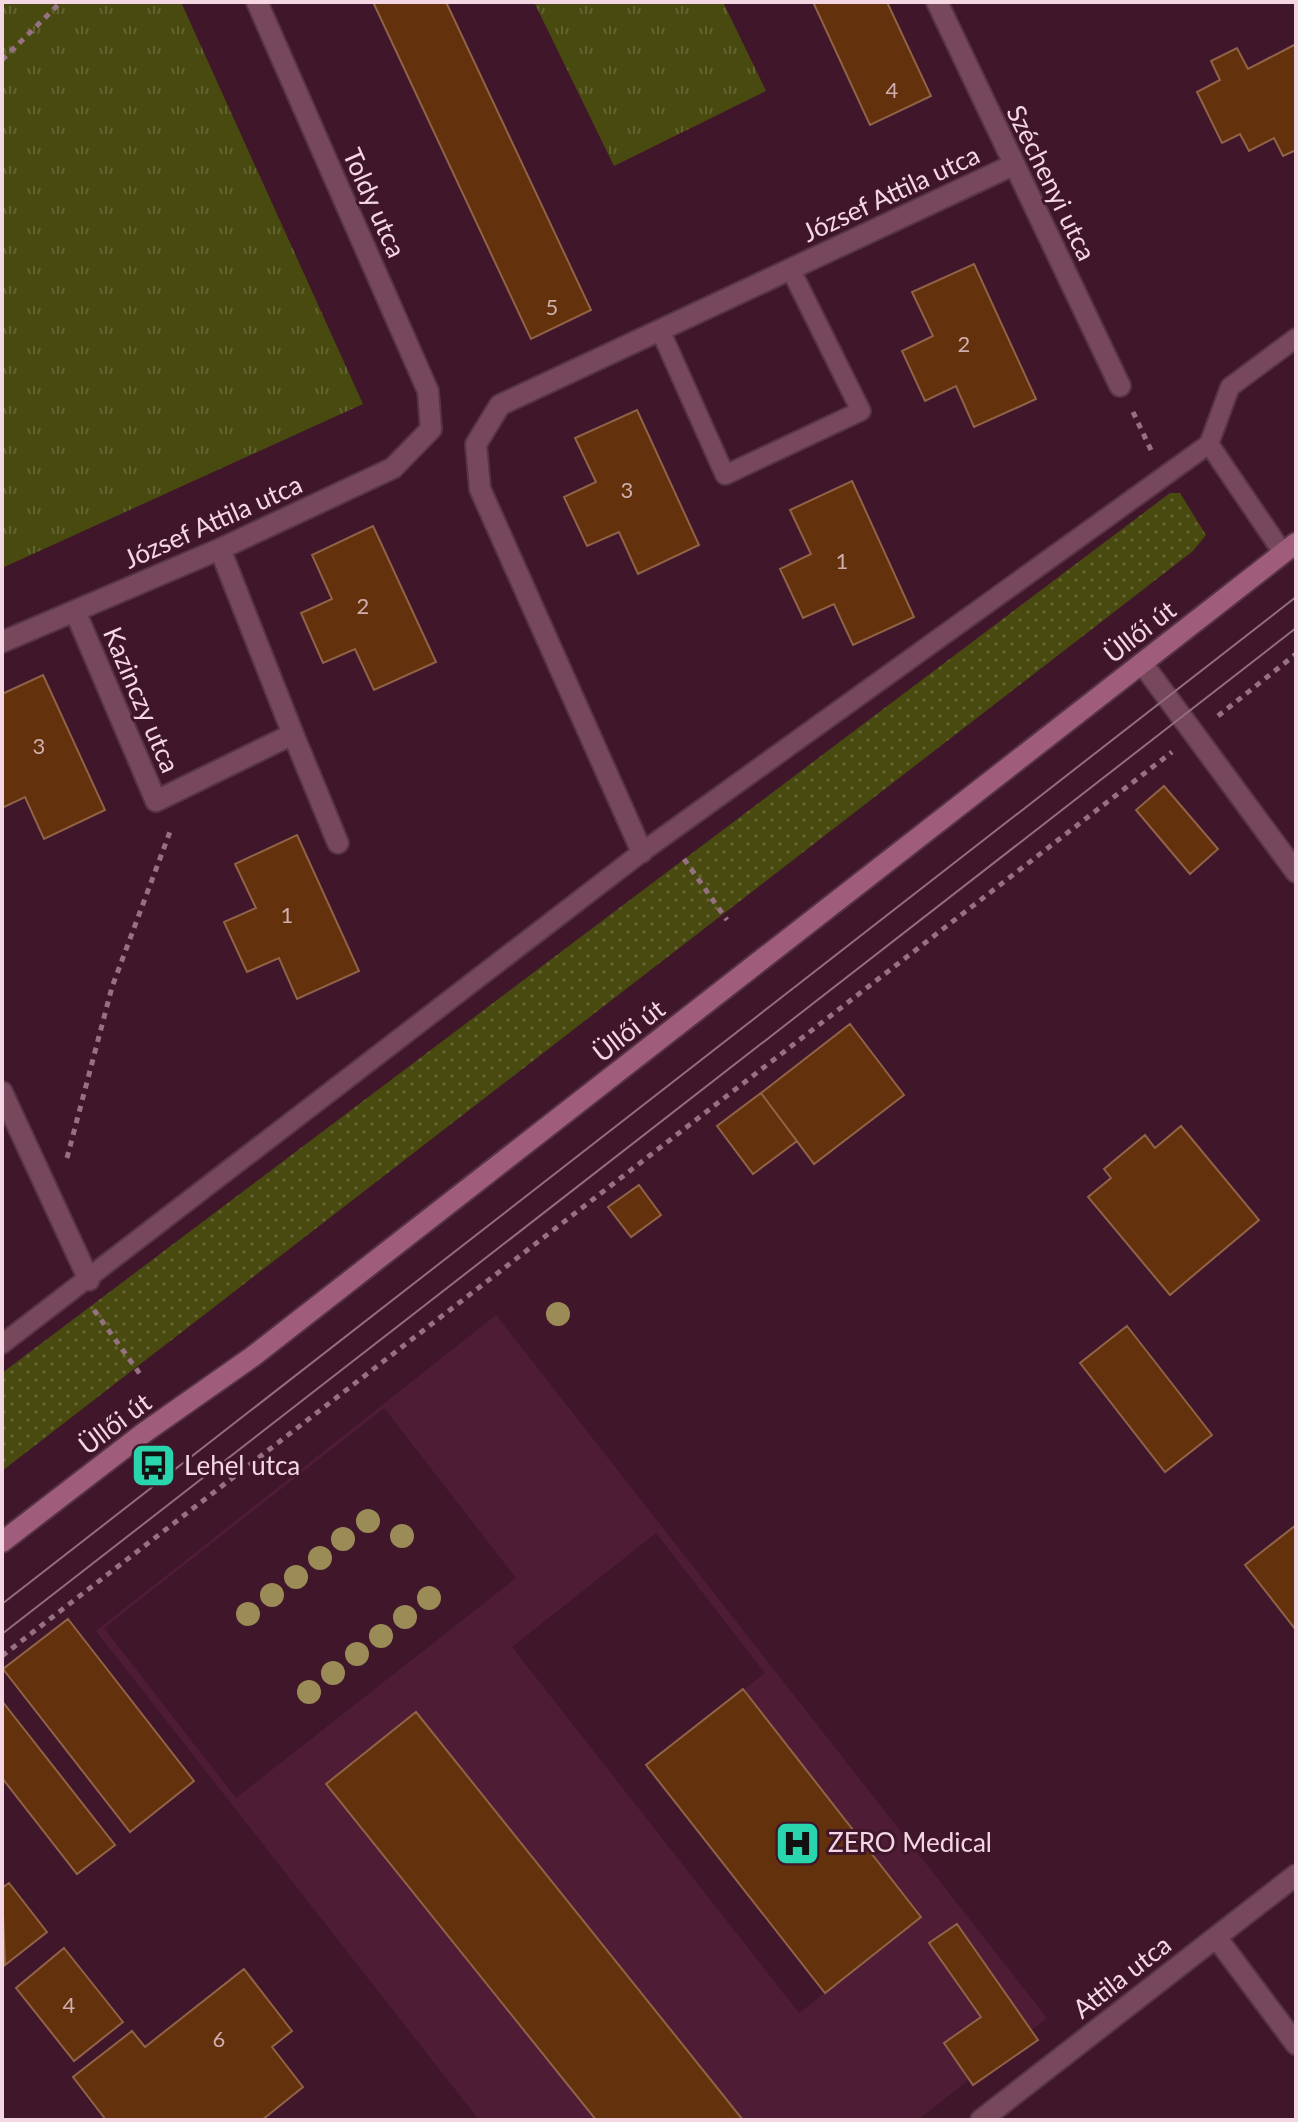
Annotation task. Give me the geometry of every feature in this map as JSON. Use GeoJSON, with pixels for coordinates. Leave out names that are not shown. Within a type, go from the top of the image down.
{"type":"FeatureCollection","features":[{"type":"Feature","properties":{"kind":"main road","name":"Üllői út"},"geometry":{"type":"LineString","coordinates":[[2,1542],[145,1432],[264,1348],[1289,548]]}},
{"type":"Feature","properties":{"kind":"street","name":"Toldy utca"},"geometry":{"type":"LineString","coordinates":[[257,2],[428,391],[431,429]]}},
{"type":"Feature","properties":{"kind":"street","name":"Széchenyi utca"},"geometry":{"type":"LineString","coordinates":[[937,2],[1120,386]]}},
{"type":"Feature","properties":{"kind":"street","name":"József Attila utca"},"geometry":{"type":"LineString","coordinates":[[642,852],[480,489],[476,444],[500,405],[1013,165]]}},
{"type":"Feature","properties":{"kind":"street","name":"József Attila utca"},"geometry":{"type":"LineString","coordinates":[[2,642],[220,549],[393,468],[431,429]]}},
{"type":"Feature","properties":{"kind":"street"},"geometry":{"type":"LineString","coordinates":[[220,549],[338,843]]}},
{"type":"Feature","properties":{"kind":"street","name":"Kazinczy utca"},"geometry":{"type":"LineString","coordinates":[[75,611],[156,801],[293,734]]}},
{"type":"Feature","properties":{"kind":"street"},"geometry":{"type":"LineString","coordinates":[[1142,663],[1296,872]]}},
{"type":"Feature","properties":{"kind":"street"},"geometry":{"type":"LineString","coordinates":[[2,1092],[55,1206],[83,1284]]}},
{"type":"Feature","properties":{"kind":"street","name":"Attila utca"},"geometry":{"type":"LineString","coordinates":[[981,2120],[1296,1875]]}},
{"type":"Feature","properties":{"kind":"street"},"geometry":{"type":"LineString","coordinates":[[1216,1937],[1296,2044]]}},
{"type":"Feature","properties":{"kind":"lane","name":"József Attila utca"},"geometry":{"type":"LineString","coordinates":[[661,332],[725,475],[861,411],[791,270]]}},
{"type":"Feature","properties":{"kind":"lane"},"geometry":{"type":"LineString","coordinates":[[2,1344],[642,852],[1209,444],[1230,387],[1296,338]]}},
{"type":"Feature","properties":{"kind":"lane","name":"Üllői út"},"geometry":{"type":"LineString","coordinates":[[1209,444],[1289,548]]}},
{"type":"Feature","properties":{"kind":"path"},"geometry":{"type":"LineString","coordinates":[[2,60],[61,2]]}},
{"type":"Feature","properties":{"kind":"path"},"geometry":{"type":"LineString","coordinates":[[1120,386],[1164,477]]}},
{"type":"Feature","properties":{"kind":"path"},"geometry":{"type":"LineString","coordinates":[[2,1656],[1296,654]]}},
{"type":"Feature","properties":{"kind":"path"},"geometry":{"type":"LineString","coordinates":[[55,1206],[112,987],[186,788]]}},
{"type":"Feature","properties":{"kind":"path"},"geometry":{"type":"LineString","coordinates":[[667,835],[727,920]]}},
{"type":"Feature","properties":{"kind":"path"},"geometry":{"type":"LineString","coordinates":[[83,1284],[140,1374]]}},
{"type":"Feature","properties":{"kind":"shaded area"},"geometry":{"type":"Polygon","coordinates":[[[496,1315],[1047,2018],[918,2120],[479,2120],[96,1631],[496,1315]],[[384,1408],[104,1628],[236,1798],[516,1578],[384,1408]],[[656,1533],[512,1647],[799,2013],[825,1993],[647,1766],[765,1673],[656,1533]]]}},
{"type":"Feature","properties":{"kind":"green space"},"geometry":{"type":"Polygon","coordinates":[[[2,2],[181,2],[363,404],[2,568],[2,2]]]}},
{"type":"Feature","properties":{"kind":"green space"},"geometry":{"type":"Polygon","coordinates":[[[723,2],[766,91],[614,166],[535,4],[723,2]]]}},
{"type":"Feature","properties":{"kind":"green space"},"geometry":{"type":"Polygon","coordinates":[[[1170,493],[1180,493],[1206,535],[1193,551],[2,1471],[2,1373],[1170,493]]]}},
{"type":"Feature","properties":{"kind":"building"},"geometry":{"type":"Polygon","coordinates":[[[373,2],[446,2],[591,310],[531,339],[373,2]]]}},
{"type":"Feature","properties":{"kind":"building"},"geometry":{"type":"Polygon","coordinates":[[[813,2],[887,2],[931,96],[870,125],[813,2]]]}},
{"type":"Feature","properties":{"kind":"building"},"geometry":{"type":"Polygon","coordinates":[[[1296,44],[1296,150],[1283,156],[1274,138],[1249,151],[1240,134],[1222,143],[1197,92],[1220,80],[1211,61],[1237,48],[1248,69],[1296,44]]]}},
{"type":"Feature","properties":{"kind":"building"},"geometry":{"type":"Polygon","coordinates":[[[974,264],[1036,399],[974,427],[956,386],[925,401],[902,351],[933,336],[912,292],[974,264]]]}},
{"type":"Feature","properties":{"kind":"building"},"geometry":{"type":"Polygon","coordinates":[[[637,410],[699,545],[638,574],[619,532],[587,546],[564,497],[596,482],[575,438],[637,410]]]}},
{"type":"Feature","properties":{"kind":"building"},"geometry":{"type":"Polygon","coordinates":[[[852,481],[914,617],[853,645],[834,604],[803,618],[780,569],[811,554],[790,510],[852,481]]]}},
{"type":"Feature","properties":{"kind":"building"},"geometry":{"type":"Polygon","coordinates":[[[373,526],[436,662],[374,690],[355,649],[323,663],[301,613],[332,599],[312,555],[373,526]]]}},
{"type":"Feature","properties":{"kind":"building"},"geometry":{"type":"Polygon","coordinates":[[[43,675],[105,810],[44,839],[25,797],[2,808],[2,694],[43,675]]]}},
{"type":"Feature","properties":{"kind":"building"},"geometry":{"type":"Polygon","coordinates":[[[1164,786],[1218,849],[1190,874],[1136,810],[1164,786]]]}},
{"type":"Feature","properties":{"kind":"building"},"geometry":{"type":"Polygon","coordinates":[[[297,835],[359,971],[297,999],[279,958],[247,972],[224,922],[256,908],[235,864],[297,835]]]}},
{"type":"Feature","properties":{"kind":"building"},"geometry":{"type":"Polygon","coordinates":[[[850,1024],[904,1095],[814,1164],[761,1093],[850,1024]]]}},
{"type":"Feature","properties":{"kind":"building"},"geometry":{"type":"Polygon","coordinates":[[[761,1093],[797,1141],[753,1174],[717,1126],[761,1093]]]}},
{"type":"Feature","properties":{"kind":"building"},"geometry":{"type":"Polygon","coordinates":[[[1181,1126],[1259,1220],[1170,1295],[1088,1197],[1111,1178],[1104,1169],[1145,1135],[1155,1148],[1181,1126]]]}},
{"type":"Feature","properties":{"kind":"building"},"geometry":{"type":"Polygon","coordinates":[[[639,1185],[661,1215],[631,1237],[608,1207],[639,1185]]]}},
{"type":"Feature","properties":{"kind":"building"},"geometry":{"type":"Polygon","coordinates":[[[1127,1326],[1212,1435],[1165,1472],[1080,1363],[1127,1326]]]}},
{"type":"Feature","properties":{"kind":"building"},"geometry":{"type":"Polygon","coordinates":[[[1296,1525],[1296,1630],[1245,1565],[1296,1525]]]}},
{"type":"Feature","properties":{"kind":"building"},"geometry":{"type":"Polygon","coordinates":[[[68,1619],[194,1781],[130,1832],[3,1669],[68,1619]]]}},
{"type":"Feature","properties":{"kind":"building"},"geometry":{"type":"Polygon","coordinates":[[[743,1689],[921,1917],[825,1993],[646,1765],[743,1689]]]}},
{"type":"Feature","properties":{"kind":"building"},"geometry":{"type":"Polygon","coordinates":[[[2,1701],[115,1845],[77,1874],[2,1778],[2,1701]]]}},
{"type":"Feature","properties":{"kind":"building"},"geometry":{"type":"Polygon","coordinates":[[[416,1712],[743,2120],[596,2120],[326,1784],[416,1712]]]}},
{"type":"Feature","properties":{"kind":"building"},"geometry":{"type":"Polygon","coordinates":[[[9,1883],[47,1932],[5,1965],[2,1888],[9,1883]]]}},
{"type":"Feature","properties":{"kind":"building"},"geometry":{"type":"Polygon","coordinates":[[[957,1924],[1038,2040],[973,2085],[944,2043],[981,2017],[929,1943],[957,1924]]]}},
{"type":"Feature","properties":{"kind":"building"},"geometry":{"type":"Polygon","coordinates":[[[64,1948],[123,2022],[74,2061],[16,1988],[64,1948]]]}},
{"type":"Feature","properties":{"kind":"building"},"geometry":{"type":"Polygon","coordinates":[[[244,1969],[292,2031],[272,2047],[303,2087],[262,2120],[106,2120],[73,2077],[132,2031],[145,2047],[244,1969]]]}},
{"type":"Feature","properties":{"kind":"tram line"},"geometry":{"type":"LineString","coordinates":[[2,1604],[1296,597]]}},
{"type":"Feature","properties":{"kind":"tram line"},"geometry":{"type":"LineString","coordinates":[[2,1634],[1296,628]]}},
{"type":"Feature","properties":{"kind":"place","name":"Lehel utca"},"geometry":{"type":"Point","coordinates":[153,1466]}},
{"type":"Feature","properties":{"kind":"place","name":"ZERO Medical"},"geometry":{"type":"Point","coordinates":[797,1843]}}]}
